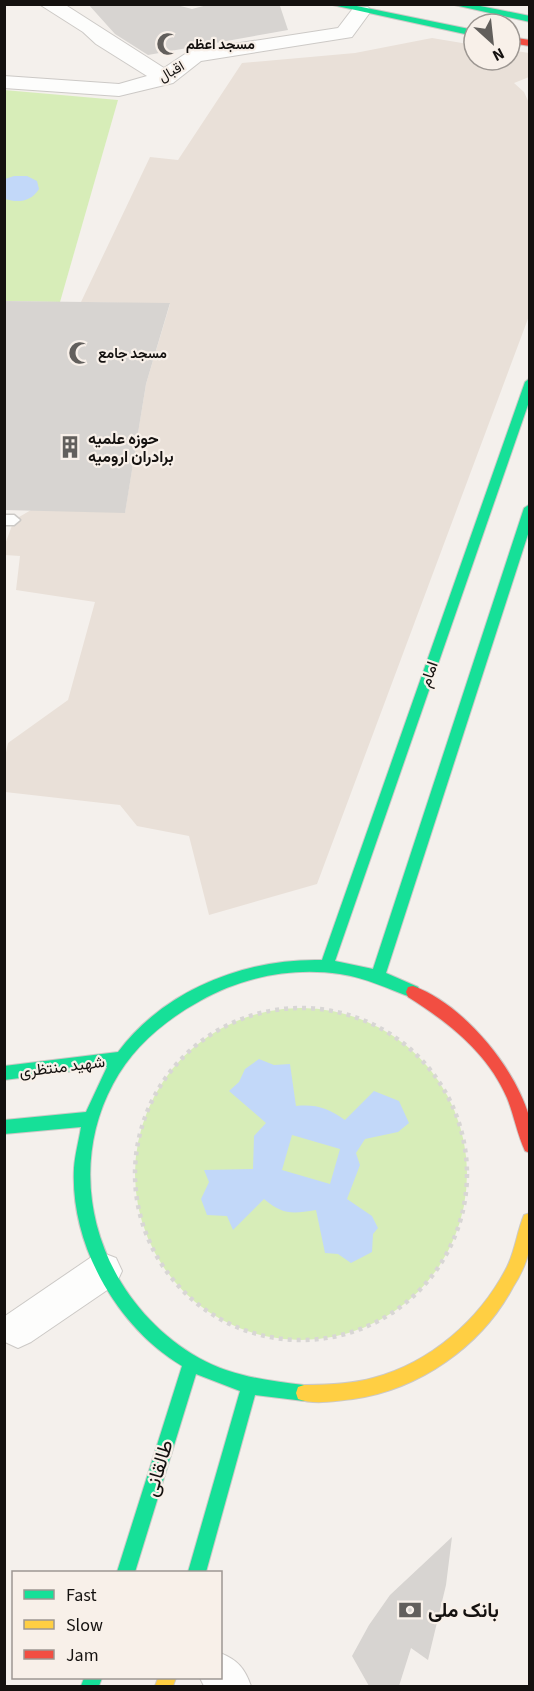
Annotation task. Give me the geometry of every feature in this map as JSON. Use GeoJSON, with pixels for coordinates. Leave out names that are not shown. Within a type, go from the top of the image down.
{"type":"FeatureCollection","features":[{"type":"Feature","properties":{"kind":"main road"},"geometry":{"type":"LineString","coordinates":[[332,4],[462,31]]}},
{"type":"Feature","properties":{"kind":"main road"},"geometry":{"type":"LineString","coordinates":[[394,4],[462,17]]}},
{"type":"Feature","properties":{"kind":"main road"},"geometry":{"type":"LineString","coordinates":[[454,4],[530,19]]}},
{"type":"Feature","properties":{"kind":"main road","name":"امام"},"geometry":{"type":"LineString","coordinates":[[327,965],[530,382]]}},
{"type":"Feature","properties":{"kind":"main road"},"geometry":{"type":"LineString","coordinates":[[378,976],[530,508]]}},
{"type":"Feature","properties":{"kind":"main road"},"geometry":{"type":"LineString","coordinates":[[530,1146],[521,1109],[497,1064],[464,1026],[424,996],[378,976],[327,965],[287,965],[248,971],[211,984],[177,1003],[146,1027],[118,1059],[98,1096],[85,1137],[80,1182],[87,1227],[103,1271],[126,1307],[155,1338],[190,1364],[249,1388],[313,1396],[376,1386],[434,1360],[481,1321],[514,1271],[530,1220]]}},
{"type":"Feature","properties":{"kind":"main road","name":"شهید منتظری"},"geometry":{"type":"LineString","coordinates":[[4,1073],[118,1059]]}},
{"type":"Feature","properties":{"kind":"main road"},"geometry":{"type":"LineString","coordinates":[[4,1127],[91,1119]]}},
{"type":"Feature","properties":{"kind":"main road"},"geometry":{"type":"LineString","coordinates":[[514,1271],[530,1263]]}},
{"type":"Feature","properties":{"kind":"main road","name":"طالقانی"},"geometry":{"type":"LineString","coordinates":[[126,1571],[190,1364]]}},
{"type":"Feature","properties":{"kind":"main road"},"geometry":{"type":"LineString","coordinates":[[197,1571],[249,1388]]}},
{"type":"Feature","properties":{"kind":"street"},"geometry":{"type":"LineString","coordinates":[[49,4],[90,27],[103,40],[165,78]]}},
{"type":"Feature","properties":{"kind":"street","name":"اقبال"},"geometry":{"type":"LineString","coordinates":[[4,82],[119,90],[165,78],[195,56],[345,33],[361,11]]}},
{"type":"Feature","properties":{"kind":"street"},"geometry":{"type":"LineString","coordinates":[[18,1329],[103,1271]]}},
{"type":"Feature","properties":{"kind":"path"},"geometry":{"type":"LineString","coordinates":[[279,1012],[316,1012],[353,1019],[388,1035],[424,1062],[453,1101],[468,1143],[472,1178],[466,1219],[440,1271],[417,1295],[389,1315],[339,1334],[286,1336],[235,1324],[192,1299],[159,1265],[138,1223],[129,1179],[134,1135],[153,1092],[183,1054],[227,1026],[279,1012]]}},
{"type":"Feature","properties":{"kind":"shaded area"},"geometry":{"type":"Polygon","coordinates":[[[432,38],[462,43],[462,72],[522,72],[522,52],[529,53],[529,77],[514,83],[524,92],[529,103],[529,316],[317,884],[209,915],[189,836],[137,826],[120,805],[5,792],[5,757],[8,743],[68,700],[95,602],[16,590],[20,556],[5,555],[4,547],[14,520],[31,510],[125,512],[146,384],[170,304],[81,302],[150,157],[178,160],[242,63],[355,53],[432,38]]]}},
{"type":"Feature","properties":{"kind":"green space"},"geometry":{"type":"Polygon","coordinates":[[[4,90],[118,100],[60,302],[5,301],[4,90]]]}},
{"type":"Feature","properties":{"kind":"green space"},"geometry":{"type":"Polygon","coordinates":[[[301,1008],[333,1011],[365,1021],[393,1036],[418,1057],[439,1082],[454,1110],[464,1142],[467,1174],[464,1206],[454,1238],[439,1266],[418,1291],[393,1312],[365,1327],[333,1337],[301,1340],[269,1337],[237,1327],[209,1312],[184,1291],[163,1266],[148,1238],[138,1206],[135,1174],[138,1142],[148,1110],[163,1082],[184,1057],[209,1036],[237,1021],[269,1011],[301,1008]]]}},
{"type":"Feature","properties":{"kind":"water"},"geometry":{"type":"Polygon","coordinates":[[[27,176],[37,181],[39,189],[28,199],[15,201],[5,199],[5,179],[27,176]]]}},
{"type":"Feature","properties":{"kind":"water"},"geometry":{"type":"Polygon","coordinates":[[[259,1059],[274,1065],[290,1064],[296,1106],[322,1108],[345,1120],[374,1091],[399,1101],[409,1123],[398,1132],[365,1139],[356,1153],[360,1165],[347,1199],[372,1216],[378,1228],[373,1234],[372,1252],[351,1263],[338,1254],[325,1253],[316,1210],[282,1211],[264,1199],[233,1230],[227,1216],[207,1215],[201,1199],[209,1182],[204,1170],[253,1169],[254,1136],[266,1123],[229,1091],[239,1082],[245,1069],[259,1059]],[[292,1135],[282,1170],[330,1184],[340,1149],[292,1135]]]}},
{"type":"Feature","properties":{"kind":"building","name":"مسجد اعظم"},"geometry":{"type":"Polygon","coordinates":[[[88,4],[173,4],[192,9],[211,4],[271,4],[280,6],[288,30],[148,55],[115,34],[88,4]]]}},
{"type":"Feature","properties":{"kind":"building","name":"حوزه علمیه برادران ارومیه"},"geometry":{"type":"Polygon","coordinates":[[[4,301],[170,303],[146,384],[125,513],[4,510],[4,301]]]}},
{"type":"Feature","properties":{"kind":"building","name":"بانک ملی"},"geometry":{"type":"Polygon","coordinates":[[[452,1537],[446,1585],[428,1660],[411,1648],[399,1686],[369,1686],[352,1656],[369,1625],[390,1595],[452,1537]]]}},
{"type":"Feature","properties":{"kind":"traffic: fast"},"geometry":{"type":"LineString","coordinates":[[332,4],[462,31]]}},
{"type":"Feature","properties":{"kind":"traffic: fast"},"geometry":{"type":"LineString","coordinates":[[454,4],[530,19]]}},
{"type":"Feature","properties":{"kind":"traffic: fast"},"geometry":{"type":"LineString","coordinates":[[327,965],[530,382]]}},
{"type":"Feature","properties":{"kind":"traffic: fast"},"geometry":{"type":"LineString","coordinates":[[378,976],[530,508]]}},
{"type":"Feature","properties":{"kind":"traffic: fast"},"geometry":{"type":"LineString","coordinates":[[304,1393],[248,1385],[221,1377],[195,1365],[167,1346],[130,1310],[103,1268],[86,1218],[82,1169],[89,1122],[107,1079],[135,1041],[171,1010],[214,985],[264,970],[321,966],[360,971],[396,983],[413,992]]}},
{"type":"Feature","properties":{"kind":"traffic: fast"},"geometry":{"type":"LineString","coordinates":[[4,1073],[119,1059]]}},
{"type":"Feature","properties":{"kind":"traffic: fast"},"geometry":{"type":"LineString","coordinates":[[4,1127],[91,1119]]}},
{"type":"Feature","properties":{"kind":"traffic: fast"},"geometry":{"type":"LineString","coordinates":[[126,1571],[191,1364]]}},
{"type":"Feature","properties":{"kind":"traffic: fast"},"geometry":{"type":"LineString","coordinates":[[197,1571],[249,1388]]}},
{"type":"Feature","properties":{"kind":"traffic: fast"},"geometry":{"type":"LineString","coordinates":[[90,1686],[93,1679]]}},
{"type":"Feature","properties":{"kind":"traffic: slow"},"geometry":{"type":"LineString","coordinates":[[304,1393],[372,1387],[415,1371],[436,1359],[473,1328],[502,1292],[516,1266],[530,1220]]}},
{"type":"Feature","properties":{"kind":"traffic: slow"},"geometry":{"type":"LineString","coordinates":[[164,1686],[167,1679]]}},
{"type":"Feature","properties":{"kind":"traffic: jam"},"geometry":{"type":"LineString","coordinates":[[522,42],[530,43]]}},
{"type":"Feature","properties":{"kind":"traffic: jam"},"geometry":{"type":"LineString","coordinates":[[413,992],[457,1022],[490,1055],[513,1095],[530,1146]]}},
{"type":"Feature","properties":{"kind":"place","name":"مسجد اعظم"},"geometry":{"type":"Point","coordinates":[168,44]}},
{"type":"Feature","properties":{"kind":"place","name":"مسجد جامع"},"geometry":{"type":"Point","coordinates":[80,353]}},
{"type":"Feature","properties":{"kind":"place","name":"حوزه علمیه برادران ارومیه"},"geometry":{"type":"Point","coordinates":[70,447]}},
{"type":"Feature","properties":{"kind":"place","name":"بانک ملی"},"geometry":{"type":"Point","coordinates":[410,1610]}}]}
